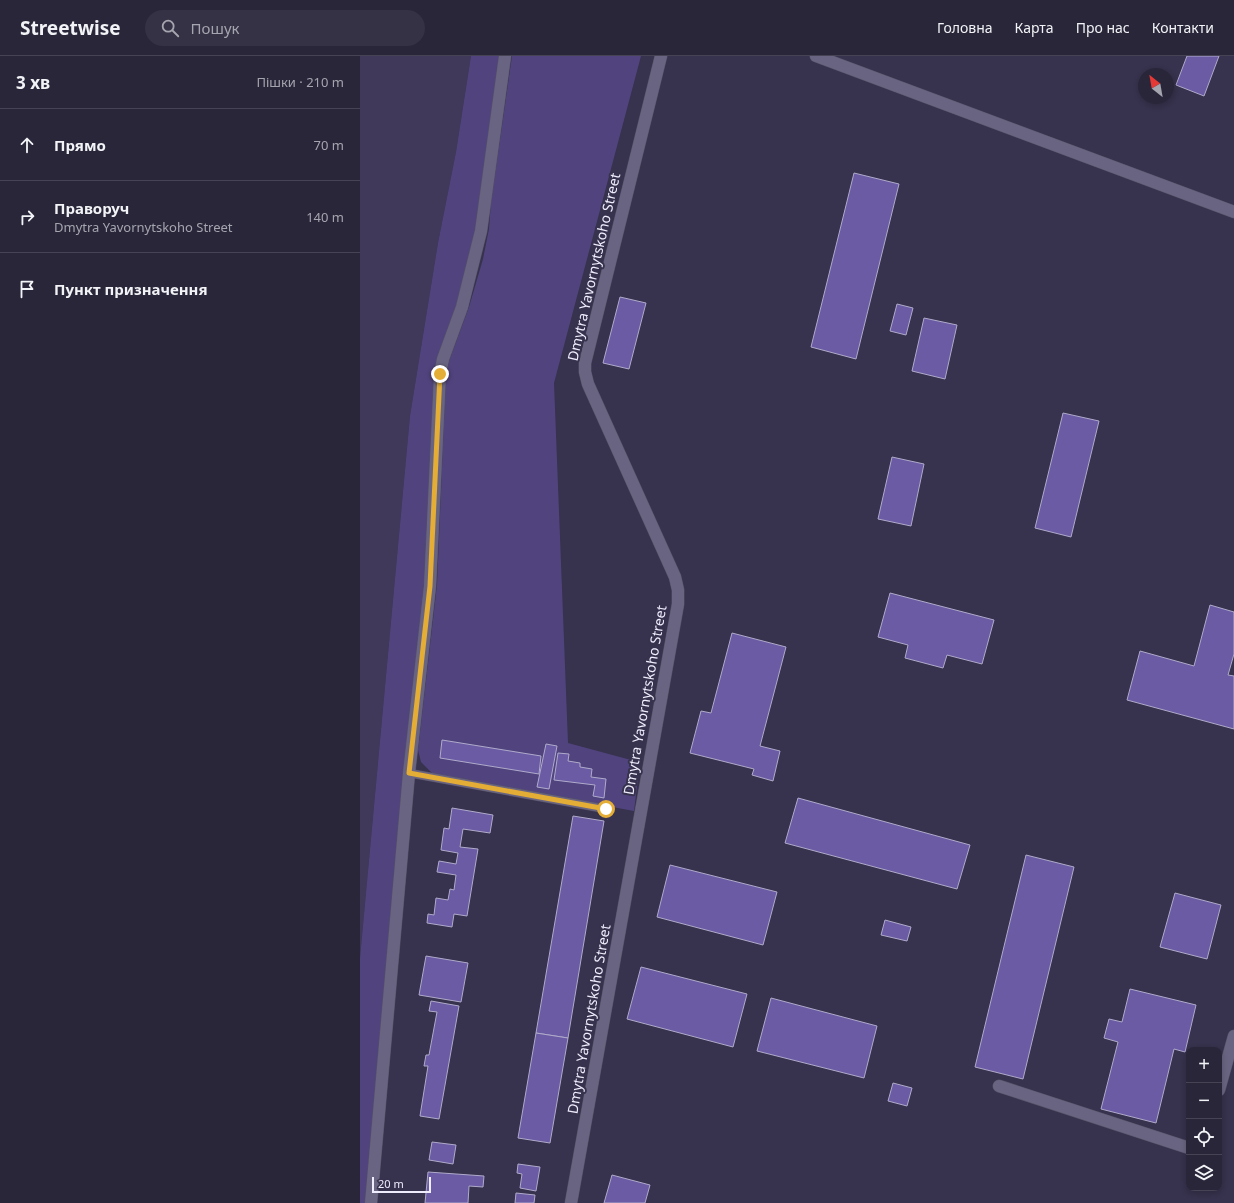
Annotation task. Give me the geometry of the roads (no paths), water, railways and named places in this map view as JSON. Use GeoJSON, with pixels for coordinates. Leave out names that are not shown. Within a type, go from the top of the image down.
{"type":"FeatureCollection","features":[{"type":"Feature","properties":{"kind":"street"},"geometry":{"type":"LineString","coordinates":[[371,1203],[409,773],[430,586],[440,374],[443,359],[462,307],[481,231],[505,56]]}},
{"type":"Feature","properties":{"kind":"street","name":"Dmytra Yavornytskoho Street"},"geometry":{"type":"LineString","coordinates":[[571,1203],[678,604],[678,590],[675,577],[588,384],[585,372],[585,363],[661,56]]}},
{"type":"Feature","properties":{"kind":"street"},"geometry":{"type":"LineString","coordinates":[[816,56],[839,60],[1234,212]]}},
{"type":"Feature","properties":{"kind":"street"},"geometry":{"type":"LineString","coordinates":[[1221,1083],[1234,1036]]}},
{"type":"Feature","properties":{"kind":"street"},"geometry":{"type":"LineString","coordinates":[[999,1086],[1186,1147]]}},
{"type":"Feature","properties":{"kind":"lane"},"geometry":{"type":"LineString","coordinates":[[409,773],[606,809]]}}]}
